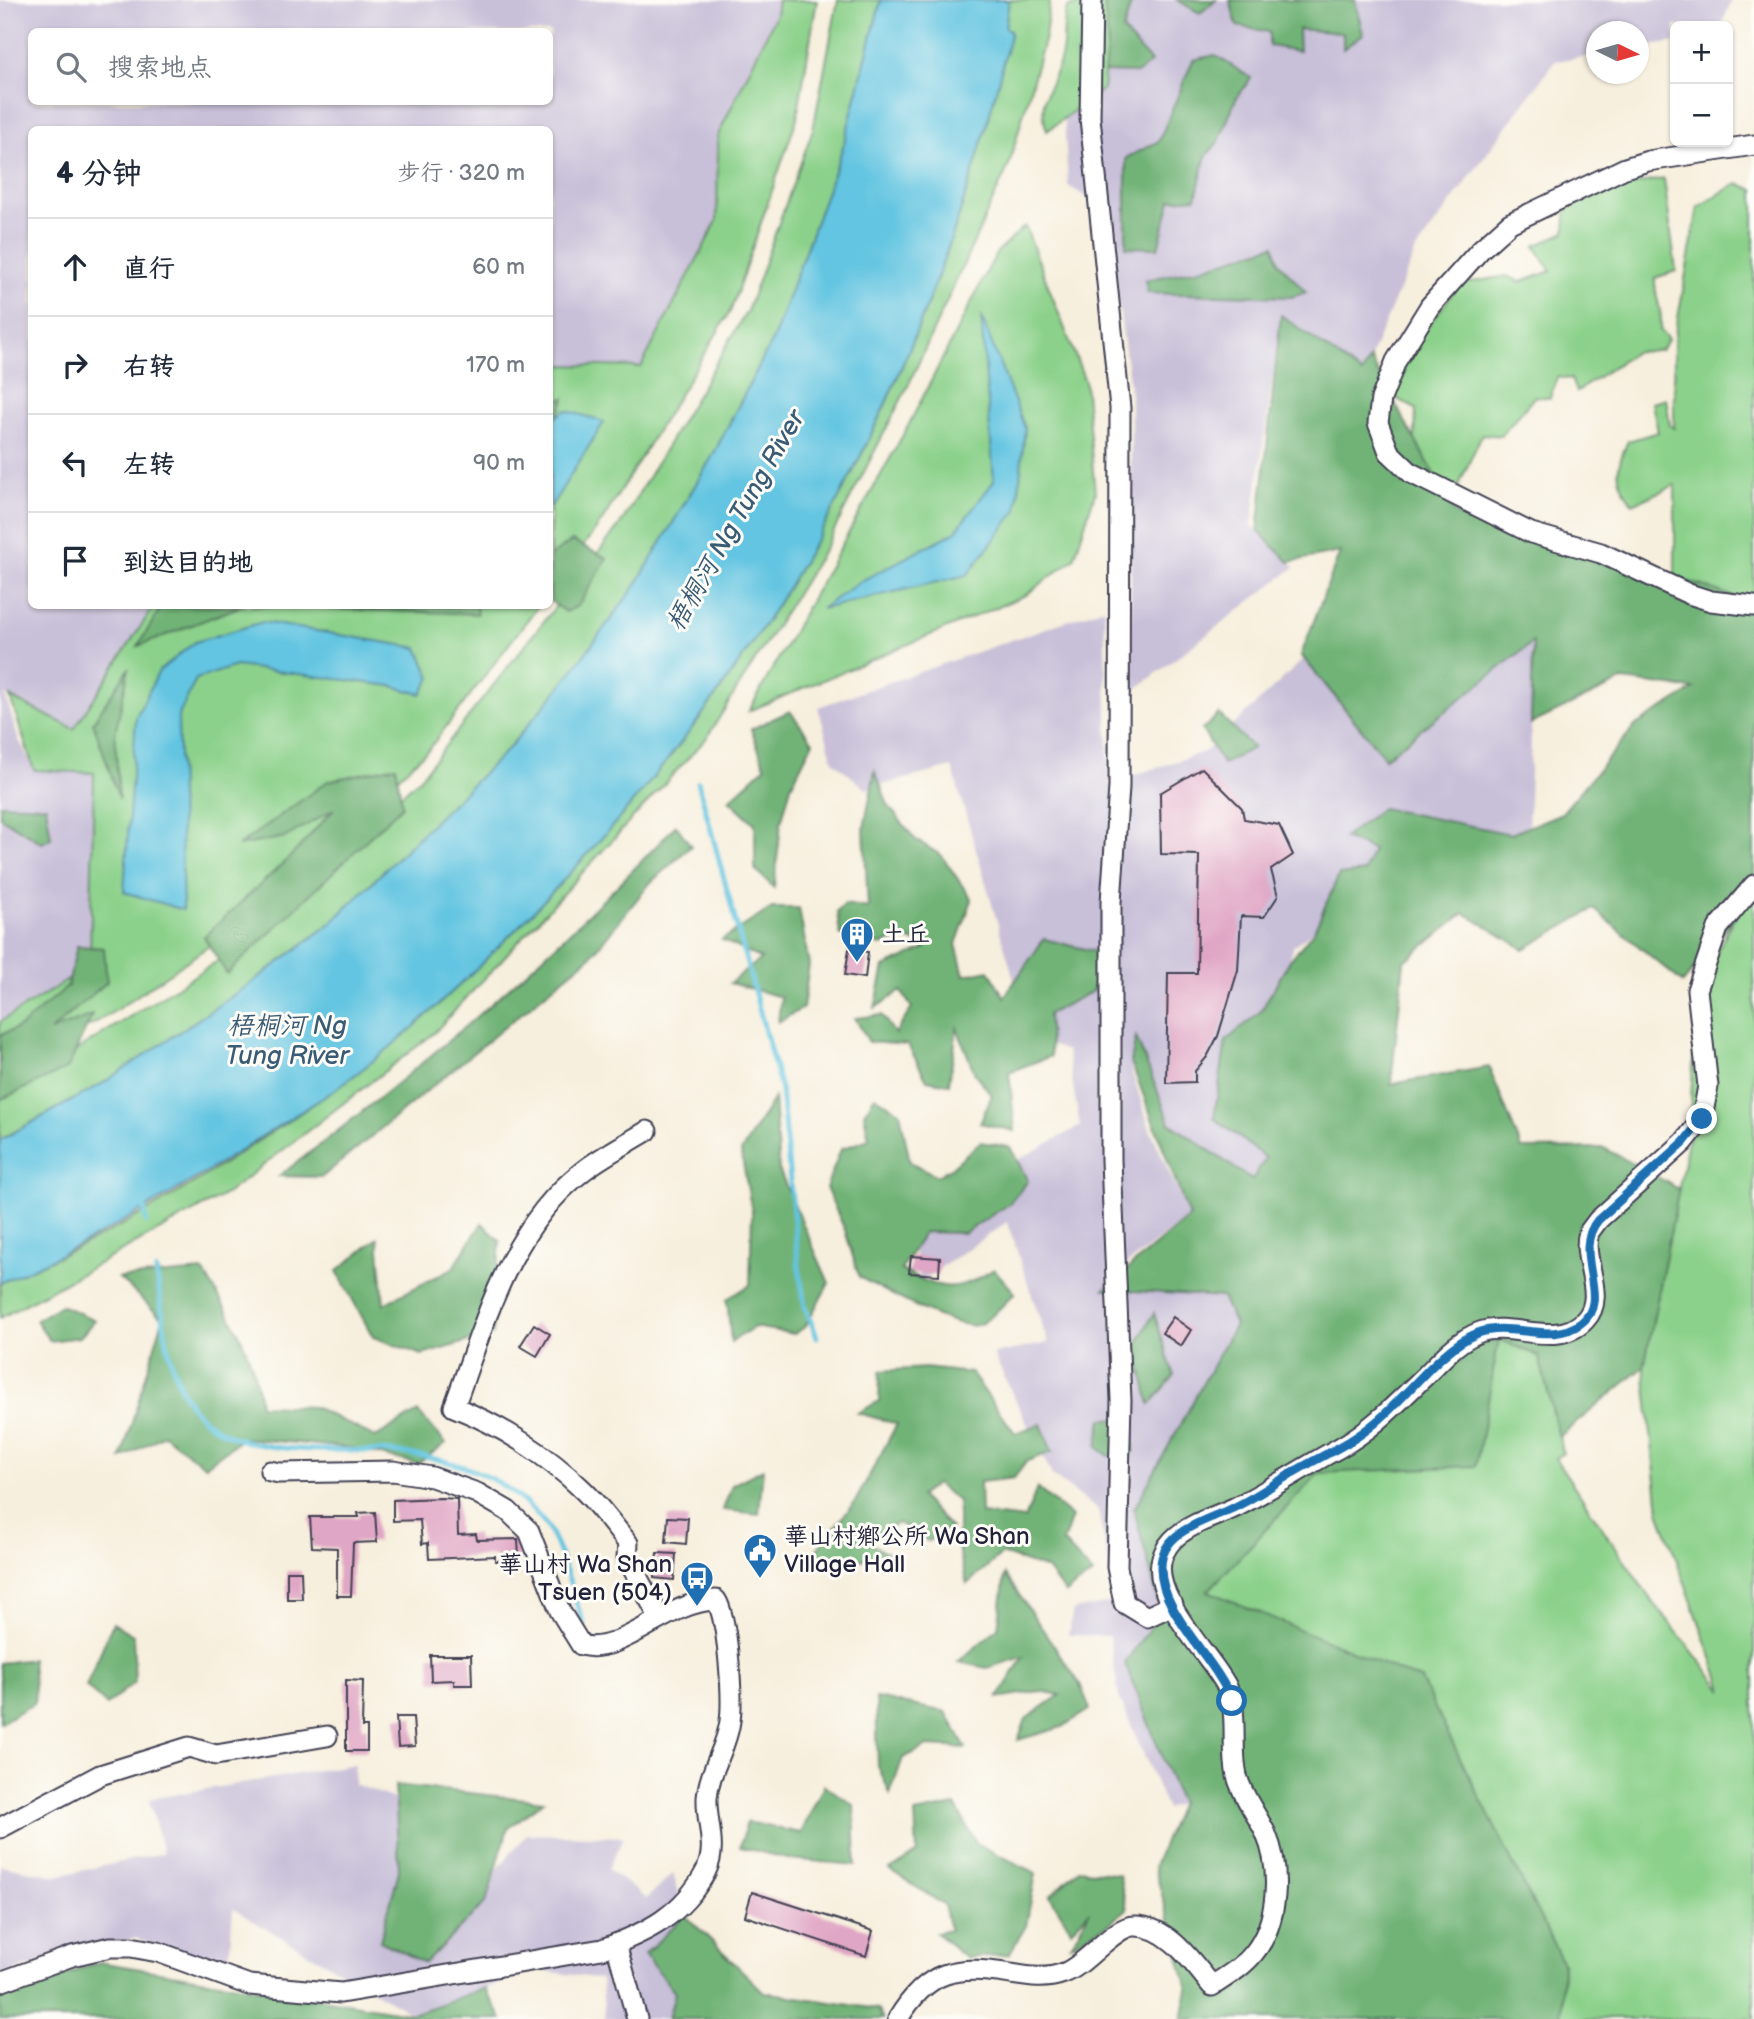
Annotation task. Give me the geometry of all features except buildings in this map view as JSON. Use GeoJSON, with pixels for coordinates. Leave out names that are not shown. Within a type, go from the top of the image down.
{"type":"FeatureCollection","features":[{"type":"Feature","properties":{"kind":"street"},"geometry":{"type":"LineString","coordinates":[[1092,0],[1090,118],[1120,408],[1119,787],[1111,902],[1111,1160],[1121,1400],[1117,1567],[1124,1603],[1147,1617],[1173,1605]]}},
{"type":"Feature","properties":{"kind":"street"},"geometry":{"type":"LineString","coordinates":[[1754,145],[1648,161],[1625,169],[1510,223],[1481,249],[1430,306],[1396,361],[1381,399],[1378,424],[1389,452],[1411,473],[1531,533],[1601,553],[1689,594],[1711,601],[1754,606]]}},
{"type":"Feature","properties":{"kind":"street"},"geometry":{"type":"LineString","coordinates":[[898,2019],[908,2003],[931,1979],[957,1970],[1034,1978],[1055,1977],[1076,1969],[1123,1929],[1134,1926],[1171,1940],[1212,1986],[1238,1969],[1257,1949],[1266,1931],[1275,1892],[1272,1853],[1239,1782],[1234,1753],[1233,1708],[1227,1687],[1173,1605],[1161,1567],[1164,1552],[1178,1535],[1243,1503],[1357,1437],[1383,1417],[1450,1351],[1474,1335],[1494,1329],[1563,1332],[1587,1318],[1594,1300],[1587,1252],[1589,1232],[1598,1220],[1684,1142],[1698,1127],[1705,1111],[1708,1086],[1696,989],[1718,928],[1754,885]]}},
{"type":"Feature","properties":{"kind":"street"},"geometry":{"type":"LineString","coordinates":[[647,1132],[582,1171],[557,1196],[515,1248],[454,1407],[538,1452],[583,1490],[628,1543],[627,1558],[659,1617]]}},
{"type":"Feature","properties":{"kind":"street"},"geometry":{"type":"LineString","coordinates":[[0,1982],[72,1956],[110,1947],[131,1947],[158,1952],[249,1985],[341,1993],[602,1949],[642,1935],[667,1919],[706,1870],[714,1848],[707,1819],[707,1796],[730,1720],[726,1630],[721,1608],[716,1600],[703,1600],[676,1608],[615,1643],[592,1648],[580,1644],[560,1611],[528,1531],[508,1511],[477,1493],[432,1477],[393,1471],[270,1471]]}},
{"type":"Feature","properties":{"kind":"street"},"geometry":{"type":"LineString","coordinates":[[0,1828],[100,1775],[189,1747],[216,1755],[327,1736]]}},
{"type":"Feature","properties":{"kind":"street"},"geometry":{"type":"LineString","coordinates":[[616,1944],[637,2019]]}},
{"type":"Feature","properties":{"kind":"shaded area"},"geometry":{"type":"Polygon","coordinates":[[[0,0],[780,0],[716,141],[717,221],[641,367],[561,365],[553,372],[553,126],[28,126],[28,609],[153,609],[74,729],[5,695],[18,738],[34,770],[94,773],[89,967],[0,1022],[0,0]]]}},
{"type":"Feature","properties":{"kind":"shaded area"},"geometry":{"type":"Polygon","coordinates":[[[1077,0],[1732,0],[1723,21],[1670,21],[1670,43],[1649,46],[1649,21],[1586,21],[1586,56],[1555,61],[1416,250],[1363,375],[1281,316],[1252,525],[1295,567],[1131,693],[1131,395],[1106,208],[1068,186],[1062,79],[1076,38],[1077,0]]]}},
{"type":"Feature","properties":{"kind":"shaded area"},"geometry":{"type":"Polygon","coordinates":[[[1104,608],[1109,784],[1206,751],[1305,658],[1385,757],[1534,641],[1528,835],[1387,820],[1345,838],[1373,850],[1372,871],[1339,875],[1323,924],[1294,945],[1272,1014],[1267,1159],[1247,1186],[1170,1124],[1137,1038],[1131,1070],[1150,1129],[1189,1217],[1107,1279],[1222,1297],[1241,1337],[1134,1509],[1161,1612],[1193,1798],[1167,1809],[1119,1697],[1109,1636],[1068,1635],[1073,1610],[1116,1602],[1098,1510],[1052,1475],[993,1354],[1048,1343],[1007,1222],[921,1281],[907,1220],[1080,1126],[1067,1051],[1031,1038],[952,767],[866,789],[833,761],[818,707],[1104,608]]]}},
{"type":"Feature","properties":{"kind":"shaded area"},"geometry":{"type":"Polygon","coordinates":[[[355,1764],[354,1784],[424,1810],[461,1852],[386,1916],[431,1947],[527,1834],[624,1837],[608,1869],[646,1899],[673,1873],[685,1915],[645,1954],[675,1994],[670,2019],[605,2019],[601,1979],[537,1970],[413,2014],[233,1909],[229,1962],[201,1958],[135,1938],[0,1974],[0,1865],[57,1876],[163,1853],[149,1799],[355,1764]]]}},
{"type":"Feature","properties":{"kind":"green space"},"geometry":{"type":"Polygon","coordinates":[[[778,0],[817,0],[797,118],[731,310],[602,521],[553,587],[553,372],[561,365],[641,367],[717,221],[718,135],[776,15],[778,0]]]}},
{"type":"Feature","properties":{"kind":"green space"},"geometry":{"type":"Polygon","coordinates":[[[838,0],[881,0],[843,147],[774,337],[712,457],[636,585],[564,682],[509,748],[331,923],[249,985],[102,1084],[0,1140],[0,1099],[216,962],[420,778],[620,525],[747,311],[813,129],[838,0]]]}},
{"type":"Feature","properties":{"kind":"green space"},"geometry":{"type":"Polygon","coordinates":[[[1009,0],[1050,0],[1045,37],[1009,165],[908,386],[825,548],[706,739],[433,1034],[226,1194],[0,1318],[0,1283],[91,1241],[182,1190],[327,1095],[406,1033],[528,917],[617,821],[698,721],[770,617],[833,509],[889,397],[937,280],[977,158],[1010,31],[1005,29],[1009,0]]]}},
{"type":"Feature","properties":{"kind":"green space"},"geometry":{"type":"Polygon","coordinates":[[[1089,0],[1104,0],[1108,39],[1103,89],[1047,131],[1044,106],[1061,58],[1067,8],[1089,0]]]}},
{"type":"Feature","properties":{"kind":"green space"},"geometry":{"type":"Polygon","coordinates":[[[1104,0],[1132,0],[1123,31],[1151,62],[1138,73],[1104,72],[1108,39],[1104,0]]]}},
{"type":"Feature","properties":{"kind":"green space"},"geometry":{"type":"Polygon","coordinates":[[[1177,0],[1216,0],[1200,13],[1177,0]]]}},
{"type":"Feature","properties":{"kind":"green space"},"geometry":{"type":"Polygon","coordinates":[[[1230,0],[1355,0],[1363,34],[1343,49],[1343,33],[1298,29],[1299,51],[1269,46],[1269,32],[1237,26],[1230,0]]]}},
{"type":"Feature","properties":{"kind":"green space"},"geometry":{"type":"Polygon","coordinates":[[[1215,55],[1251,78],[1236,99],[1219,141],[1206,156],[1196,198],[1171,200],[1158,248],[1126,247],[1126,158],[1159,141],[1193,60],[1215,55]]]}},
{"type":"Feature","properties":{"kind":"green space"},"geometry":{"type":"Polygon","coordinates":[[[1664,179],[1676,271],[1655,278],[1661,317],[1660,330],[1668,339],[1661,350],[1635,352],[1576,392],[1571,379],[1557,377],[1550,398],[1535,396],[1501,436],[1482,434],[1457,489],[1414,466],[1416,409],[1390,395],[1416,342],[1460,284],[1507,276],[1521,282],[1551,271],[1535,246],[1565,232],[1567,202],[1605,189],[1664,179]]]}},
{"type":"Feature","properties":{"kind":"green space"},"geometry":{"type":"Polygon","coordinates":[[[1737,183],[1754,190],[1754,613],[1675,588],[1675,485],[1633,504],[1622,487],[1618,473],[1628,441],[1658,432],[1652,403],[1666,398],[1670,425],[1674,428],[1674,340],[1698,207],[1737,183]]]}},
{"type":"Feature","properties":{"kind":"green space"},"geometry":{"type":"Polygon","coordinates":[[[1025,226],[1085,381],[1095,493],[1074,559],[1026,595],[749,711],[908,426],[997,252],[1025,226]]]}},
{"type":"Feature","properties":{"kind":"green space"},"geometry":{"type":"Polygon","coordinates":[[[1274,245],[1279,263],[1306,292],[1292,297],[1148,293],[1145,280],[1200,269],[1274,245]]]}},
{"type":"Feature","properties":{"kind":"green space"},"geometry":{"type":"Polygon","coordinates":[[[1281,315],[1362,374],[1370,358],[1456,514],[1509,537],[1601,553],[1754,603],[1754,893],[1683,983],[1594,909],[1524,949],[1464,913],[1404,962],[1391,1084],[1489,1067],[1522,1149],[1604,1148],[1679,1189],[1644,1367],[1559,1437],[1539,1356],[1499,1339],[1476,1466],[1319,1473],[1208,1591],[1421,1680],[1563,1963],[1561,2019],[1182,2019],[1188,1989],[1154,1866],[1180,1803],[1125,1663],[1161,1612],[1134,1509],[1235,1325],[1222,1297],[1104,1289],[1189,1217],[1131,1062],[1136,1037],[1170,1123],[1252,1180],[1266,1158],[1214,1118],[1226,1041],[1261,1011],[1290,960],[1314,931],[1339,875],[1364,872],[1373,850],[1344,838],[1382,808],[1511,834],[1562,813],[1636,725],[1694,689],[1623,680],[1531,724],[1533,642],[1385,758],[1301,655],[1340,552],[1289,562],[1258,531],[1281,315]]]}},
{"type":"Feature","properties":{"kind":"green space"},"geometry":{"type":"Polygon","coordinates":[[[565,398],[553,428],[553,400],[565,398]]]}},
{"type":"Feature","properties":{"kind":"green space"},"geometry":{"type":"Polygon","coordinates":[[[572,541],[607,558],[578,606],[566,612],[553,603],[553,554],[572,541]]]}},
{"type":"Feature","properties":{"kind":"green space"},"geometry":{"type":"Polygon","coordinates":[[[152,609],[536,609],[429,749],[226,934],[118,1009],[0,1080],[0,1022],[89,967],[90,960],[94,773],[34,770],[10,697],[74,729],[152,609]]]}},
{"type":"Feature","properties":{"kind":"green space"},"geometry":{"type":"Polygon","coordinates":[[[160,609],[233,609],[138,646],[160,609]]]}},
{"type":"Feature","properties":{"kind":"green space"},"geometry":{"type":"Polygon","coordinates":[[[329,609],[476,609],[477,614],[329,609]]]}},
{"type":"Feature","properties":{"kind":"green space"},"geometry":{"type":"Polygon","coordinates":[[[129,668],[115,734],[119,799],[93,722],[129,668]]]}},
{"type":"Feature","properties":{"kind":"green space"},"geometry":{"type":"Polygon","coordinates":[[[790,711],[813,742],[791,786],[781,823],[774,888],[755,869],[755,824],[729,800],[765,767],[751,729],[790,711]]]}},
{"type":"Feature","properties":{"kind":"green space"},"geometry":{"type":"Polygon","coordinates":[[[1219,714],[1253,748],[1223,764],[1202,730],[1219,714]]]}},
{"type":"Feature","properties":{"kind":"green space"},"geometry":{"type":"Polygon","coordinates":[[[396,766],[402,806],[227,974],[204,937],[294,853],[334,809],[286,837],[238,846],[328,781],[396,766]]]}},
{"type":"Feature","properties":{"kind":"green space"},"geometry":{"type":"Polygon","coordinates":[[[875,771],[888,805],[915,839],[942,856],[972,900],[956,944],[964,975],[989,970],[1004,997],[1044,939],[1097,952],[1093,991],[1048,1014],[1051,1056],[1009,1072],[1015,1131],[980,1123],[992,1095],[975,1074],[957,1028],[949,1084],[927,1080],[908,1045],[869,1042],[855,1018],[882,1015],[895,1034],[912,1008],[901,991],[875,1008],[884,967],[926,948],[905,937],[880,945],[863,935],[840,935],[837,912],[845,904],[868,908],[864,828],[875,771]]]}},
{"type":"Feature","properties":{"kind":"green space"},"geometry":{"type":"Polygon","coordinates":[[[0,804],[46,806],[51,838],[42,843],[0,817],[0,804]]]}},
{"type":"Feature","properties":{"kind":"green space"},"geometry":{"type":"Polygon","coordinates":[[[676,825],[691,846],[650,883],[591,956],[322,1177],[279,1176],[384,1094],[486,1009],[583,919],[676,825]]]}},
{"type":"Feature","properties":{"kind":"green space"},"geometry":{"type":"Polygon","coordinates":[[[1754,879],[1754,2019],[1561,2019],[1563,1963],[1248,1615],[1192,1582],[1309,1462],[1499,1339],[1539,1356],[1563,1453],[1555,1458],[1649,1597],[1724,1691],[1659,1511],[1644,1367],[1689,1136],[1697,990],[1754,879]]]}},
{"type":"Feature","properties":{"kind":"green space"},"geometry":{"type":"Polygon","coordinates":[[[772,908],[799,908],[809,965],[803,1008],[778,1022],[781,997],[730,983],[761,959],[722,940],[772,908]]]}},
{"type":"Feature","properties":{"kind":"green space"},"geometry":{"type":"Polygon","coordinates":[[[77,946],[104,948],[107,982],[50,1031],[92,1015],[68,1068],[0,1100],[0,1035],[20,1027],[68,986],[77,946]]]}},
{"type":"Feature","properties":{"kind":"green space"},"geometry":{"type":"Polygon","coordinates":[[[875,1096],[900,1112],[910,1162],[937,1176],[952,1167],[980,1142],[1010,1147],[1028,1181],[1009,1204],[964,1233],[924,1232],[901,1270],[927,1282],[958,1286],[994,1269],[1015,1293],[982,1323],[966,1325],[935,1315],[859,1277],[845,1230],[826,1188],[841,1149],[869,1139],[864,1113],[875,1096]]]}},
{"type":"Feature","properties":{"kind":"green space"},"geometry":{"type":"Polygon","coordinates":[[[774,1098],[779,1170],[829,1283],[805,1327],[794,1334],[754,1327],[731,1342],[727,1299],[750,1285],[752,1212],[741,1152],[774,1098]]]}},
{"type":"Feature","properties":{"kind":"green space"},"geometry":{"type":"Polygon","coordinates":[[[482,1223],[500,1241],[493,1334],[422,1355],[373,1337],[337,1271],[378,1238],[384,1304],[453,1268],[482,1223]]]}},
{"type":"Feature","properties":{"kind":"green space"},"geometry":{"type":"Polygon","coordinates":[[[203,1271],[240,1335],[253,1369],[260,1405],[314,1407],[375,1437],[418,1412],[446,1443],[418,1464],[352,1448],[243,1438],[205,1466],[164,1435],[121,1459],[163,1319],[119,1278],[203,1271]]]}},
{"type":"Feature","properties":{"kind":"green space"},"geometry":{"type":"Polygon","coordinates":[[[61,1305],[95,1320],[80,1337],[50,1341],[36,1320],[61,1305]]]}},
{"type":"Feature","properties":{"kind":"green space"},"geometry":{"type":"Polygon","coordinates":[[[1154,1313],[1174,1376],[1150,1405],[1136,1345],[1154,1313]]]}},
{"type":"Feature","properties":{"kind":"green space"},"geometry":{"type":"Polygon","coordinates":[[[925,1368],[971,1373],[1015,1433],[1041,1424],[1052,1452],[1027,1461],[1014,1478],[980,1482],[981,1514],[1025,1519],[1037,1488],[1072,1517],[1063,1542],[1093,1574],[1065,1593],[1047,1569],[1002,1554],[967,1584],[958,1548],[958,1501],[936,1484],[920,1496],[951,1528],[928,1541],[898,1523],[865,1540],[895,1558],[851,1560],[813,1554],[855,1502],[897,1424],[858,1413],[879,1401],[880,1371],[925,1368]]]}},
{"type":"Feature","properties":{"kind":"green space"},"geometry":{"type":"Polygon","coordinates":[[[1102,1419],[1131,1419],[1134,1452],[1109,1456],[1097,1447],[1102,1419]]]}},
{"type":"Feature","properties":{"kind":"green space"},"geometry":{"type":"Polygon","coordinates":[[[763,1469],[759,1514],[723,1510],[732,1485],[763,1469]]]}},
{"type":"Feature","properties":{"kind":"green space"},"geometry":{"type":"Polygon","coordinates":[[[1005,1574],[1080,1684],[1090,1709],[1062,1727],[1018,1740],[1026,1719],[1060,1695],[1040,1691],[998,1698],[1023,1657],[987,1668],[958,1662],[998,1628],[1005,1574]]]}},
{"type":"Feature","properties":{"kind":"green space"},"geometry":{"type":"Polygon","coordinates":[[[113,1623],[133,1635],[135,1682],[106,1705],[86,1686],[113,1623]]]}},
{"type":"Feature","properties":{"kind":"green space"},"geometry":{"type":"Polygon","coordinates":[[[32,1659],[35,1703],[0,1723],[0,1663],[32,1659]]]}},
{"type":"Feature","properties":{"kind":"green space"},"geometry":{"type":"Polygon","coordinates":[[[876,1698],[946,1712],[966,1748],[928,1746],[903,1758],[890,1794],[878,1766],[876,1698]]]}},
{"type":"Feature","properties":{"kind":"green space"},"geometry":{"type":"Polygon","coordinates":[[[395,1785],[544,1801],[508,1828],[486,1902],[425,1963],[380,1941],[399,1871],[395,1785]]]}},
{"type":"Feature","properties":{"kind":"green space"},"geometry":{"type":"Polygon","coordinates":[[[824,1785],[854,1805],[856,1865],[788,1859],[740,1847],[747,1822],[801,1833],[824,1785]]]}},
{"type":"Feature","properties":{"kind":"green space"},"geometry":{"type":"Polygon","coordinates":[[[955,1805],[977,1844],[1036,1873],[1026,1926],[1009,1954],[967,1958],[936,1933],[950,1930],[944,1905],[890,1870],[917,1853],[915,1813],[955,1805]]]}},
{"type":"Feature","properties":{"kind":"green space"},"geometry":{"type":"Polygon","coordinates":[[[1079,1869],[1119,1875],[1127,1909],[1109,1924],[1071,1945],[1090,1911],[1071,1930],[1050,1896],[1079,1869]]]}},
{"type":"Feature","properties":{"kind":"green space"},"geometry":{"type":"Polygon","coordinates":[[[685,1915],[764,1992],[877,2009],[883,2019],[668,2019],[675,1993],[645,1954],[685,1915]]]}},
{"type":"Feature","properties":{"kind":"green space"},"geometry":{"type":"Polygon","coordinates":[[[99,1962],[413,2014],[485,1988],[502,2019],[0,2019],[0,1993],[30,1988],[99,1962]]]}},
{"type":"Feature","properties":{"kind":"water","name":"梧桐河 Ng Tung River"},"geometry":{"type":"Polygon","coordinates":[[[881,0],[1009,0],[1005,28],[1011,31],[977,159],[936,280],[889,397],[833,509],[770,616],[698,720],[618,820],[505,941],[406,1033],[327,1095],[206,1172],[91,1239],[0,1283],[0,1140],[102,1084],[249,985],[331,923],[509,748],[564,682],[636,585],[712,457],[774,337],[843,147],[881,0]]]}},
{"type":"Feature","properties":{"kind":"water"},"geometry":{"type":"Polygon","coordinates":[[[981,316],[1025,428],[1017,510],[967,575],[821,609],[861,581],[955,532],[994,481],[981,316]]]}},
{"type":"Feature","properties":{"kind":"water"},"geometry":{"type":"Polygon","coordinates":[[[566,410],[604,422],[553,503],[553,419],[566,410]]]}},
{"type":"Feature","properties":{"kind":"water"},"geometry":{"type":"Polygon","coordinates":[[[263,622],[418,648],[431,678],[421,694],[392,686],[236,666],[196,679],[178,717],[183,910],[124,892],[136,717],[159,671],[195,642],[263,622]]]}},
{"type":"Feature","properties":{"kind":"waterway"},"geometry":{"type":"LineString","coordinates":[[698,782],[781,1090],[798,1261],[805,1307],[817,1337]]}},
{"type":"Feature","properties":{"kind":"waterway"},"geometry":{"type":"LineString","coordinates":[[144,1204],[146,1222]]}},
{"type":"Feature","properties":{"kind":"waterway"},"geometry":{"type":"LineString","coordinates":[[156,1270],[166,1338],[175,1373],[189,1403],[208,1423],[233,1437],[261,1445],[292,1449],[409,1454],[450,1463],[488,1477],[522,1500],[546,1525],[559,1551],[584,1625]]}},
{"type":"Feature","properties":{"kind":"place","name":"土丘"},"geometry":{"type":"Point","coordinates":[857,964]}},
{"type":"Feature","properties":{"kind":"place","name":"華山村鄉公所 Wa Shan Village Hall"},"geometry":{"type":"Point","coordinates":[760,1580]}},
{"type":"Feature","properties":{"kind":"place","name":"華山村 Wa Shan Tsuen (504)"},"geometry":{"type":"Point","coordinates":[697,1608]}},
{"type":"Feature","properties":{"kind":"route"},"geometry":{"type":"LineString","coordinates":[[1232,1701],[1227,1687],[1186,1628],[1168,1595],[1161,1575],[1162,1558],[1168,1546],[1185,1530],[1234,1508],[1357,1437],[1383,1417],[1450,1351],[1474,1335],[1494,1329],[1555,1333],[1582,1323],[1590,1313],[1594,1300],[1587,1259],[1589,1232],[1598,1220],[1684,1142],[1702,1119]]}}]}
